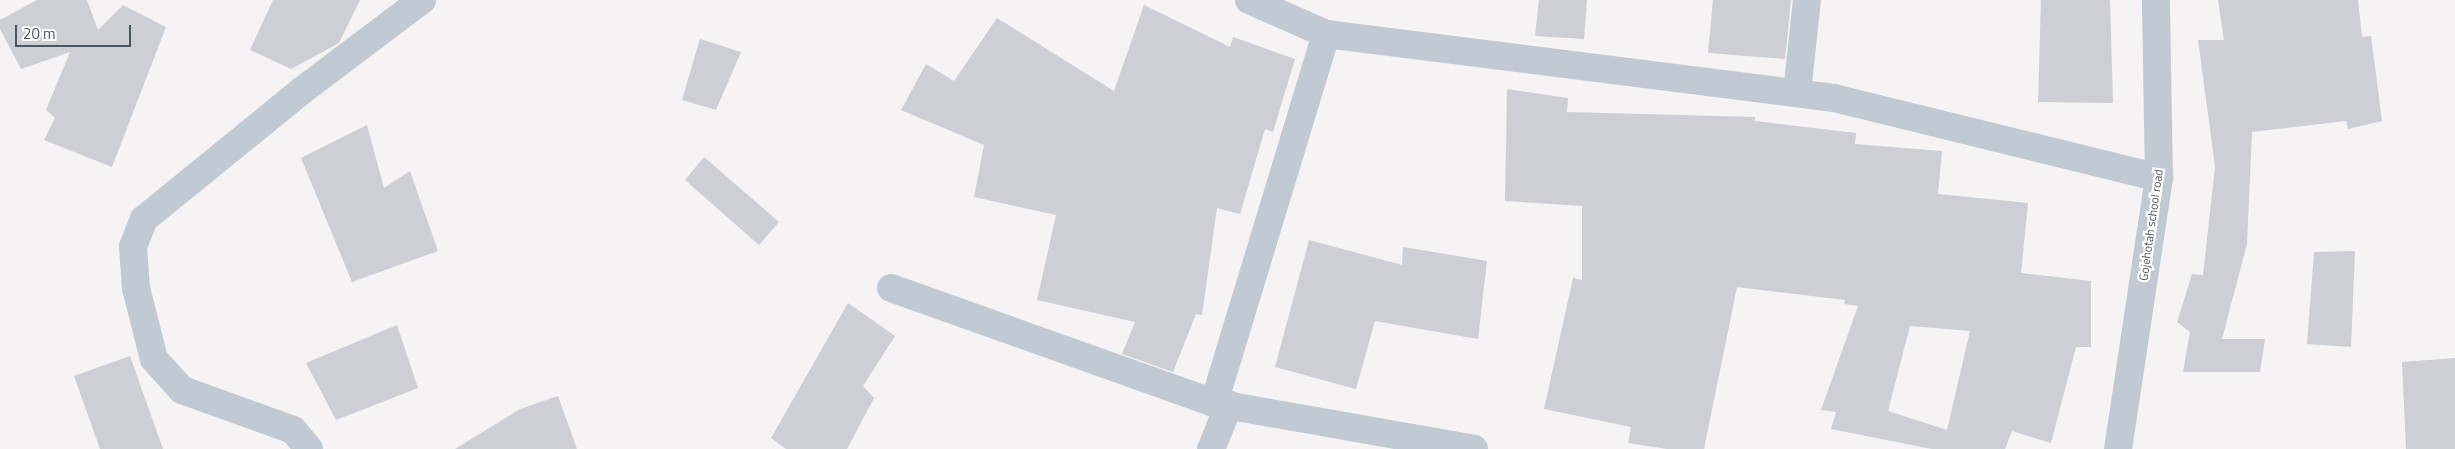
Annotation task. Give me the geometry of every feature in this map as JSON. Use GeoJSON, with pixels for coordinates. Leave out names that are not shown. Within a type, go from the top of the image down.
{"type":"FeatureCollection","features":[{"type":"Feature","properties":{"kind":"street"},"geometry":{"type":"LineString","coordinates":[[309,449],[293,430],[182,390],[154,359],[136,288],[133,247],[144,219],[300,92],[422,0]]}},
{"type":"Feature","properties":{"kind":"street"},"geometry":{"type":"LineString","coordinates":[[1249,0],[1326,34],[1834,98],[2159,178]]}},
{"type":"Feature","properties":{"kind":"street"},"geometry":{"type":"LineString","coordinates":[[1797,93],[1808,0]]}},
{"type":"Feature","properties":{"kind":"street","name":"Gojehotah school road"},"geometry":{"type":"LineString","coordinates":[[2118,449],[2159,178],[2156,0]]}},
{"type":"Feature","properties":{"kind":"street"},"geometry":{"type":"LineString","coordinates":[[1211,449],[1326,34]]}},
{"type":"Feature","properties":{"kind":"street"},"geometry":{"type":"LineString","coordinates":[[891,288],[1222,404],[1474,449]]}},
{"type":"Feature","properties":{"kind":"building"},"geometry":{"type":"Polygon","coordinates":[[[37,0],[87,0],[98,30],[123,5],[166,27],[112,167],[44,140],[55,118],[46,110],[70,52],[21,69],[0,29],[0,20],[37,0]]]}},
{"type":"Feature","properties":{"kind":"building"},"geometry":{"type":"Polygon","coordinates":[[[273,0],[360,0],[339,43],[291,69],[250,50],[273,0]]]}},
{"type":"Feature","properties":{"kind":"building"},"geometry":{"type":"Polygon","coordinates":[[[1539,0],[1587,0],[1584,39],[1535,36],[1539,0]]]}},
{"type":"Feature","properties":{"kind":"building"},"geometry":{"type":"Polygon","coordinates":[[[1713,0],[1791,0],[1785,59],[1708,53],[1713,0]]]}},
{"type":"Feature","properties":{"kind":"building"},"geometry":{"type":"Polygon","coordinates":[[[2041,0],[2110,0],[2113,103],[2038,102],[2041,0]]]}},
{"type":"Feature","properties":{"kind":"building"},"geometry":{"type":"Polygon","coordinates":[[[2218,0],[2358,0],[2362,37],[2371,36],[2382,121],[2348,129],[2346,121],[2252,132],[2247,244],[2222,339],[2265,339],[2260,372],[2183,372],[2190,332],[2177,322],[2192,274],[2203,275],[2215,166],[2198,40],[2224,40],[2218,0]]]}},
{"type":"Feature","properties":{"kind":"building"},"geometry":{"type":"Polygon","coordinates":[[[1144,5],[1230,47],[1233,37],[1295,59],[1273,132],[1265,129],[1240,214],[1217,208],[1202,315],[1196,314],[1173,372],[1122,354],[1135,322],[1037,300],[1056,215],[974,197],[984,145],[901,110],[926,64],[954,81],[997,18],[1114,91],[1144,5]]]}},
{"type":"Feature","properties":{"kind":"building"},"geometry":{"type":"Polygon","coordinates":[[[700,39],[741,52],[716,110],[682,100],[700,39]]]}},
{"type":"Feature","properties":{"kind":"building"},"geometry":{"type":"Polygon","coordinates":[[[1507,89],[1568,98],[1567,112],[1755,117],[1755,121],[1856,133],[1855,144],[1942,151],[1938,194],[2028,203],[2021,273],[2091,281],[2091,347],[2076,347],[2051,443],[2012,431],[2005,449],[1932,449],[1831,429],[1836,412],[1821,410],[1858,306],[1844,304],[1845,300],[1737,287],[1704,449],[1667,449],[1628,443],[1631,427],[1544,409],[1573,278],[1582,280],[1582,206],[1505,201],[1507,89]],[[1910,326],[1888,411],[1947,430],[1970,331],[1910,326]]]}},
{"type":"Feature","properties":{"kind":"building"},"geometry":{"type":"Polygon","coordinates":[[[367,125],[384,188],[410,171],[438,251],[352,282],[301,158],[367,125]]]}},
{"type":"Feature","properties":{"kind":"building"},"geometry":{"type":"Polygon","coordinates":[[[704,157],[779,222],[759,245],[685,180],[704,157]]]}},
{"type":"Feature","properties":{"kind":"building"},"geometry":{"type":"Polygon","coordinates":[[[1309,240],[1402,265],[1403,247],[1487,261],[1478,339],[1375,321],[1356,389],[1275,367],[1309,240]]]}},
{"type":"Feature","properties":{"kind":"building"},"geometry":{"type":"Polygon","coordinates":[[[2355,251],[2351,347],[2307,344],[2314,252],[2355,251]]]}},
{"type":"Feature","properties":{"kind":"building"},"geometry":{"type":"Polygon","coordinates":[[[848,303],[895,336],[863,386],[874,398],[847,449],[786,449],[771,438],[848,303]]]}},
{"type":"Feature","properties":{"kind":"building"},"geometry":{"type":"Polygon","coordinates":[[[397,325],[418,388],[336,420],[306,363],[397,325]]]}},
{"type":"Feature","properties":{"kind":"building"},"geometry":{"type":"Polygon","coordinates":[[[130,356],[163,449],[100,449],[74,376],[130,356]]]}},
{"type":"Feature","properties":{"kind":"building"},"geometry":{"type":"Polygon","coordinates":[[[2455,358],[2455,449],[2406,449],[2402,362],[2455,358]]]}},
{"type":"Feature","properties":{"kind":"building"},"geometry":{"type":"Polygon","coordinates":[[[558,396],[577,449],[455,449],[520,409],[558,396]]]}}]}
